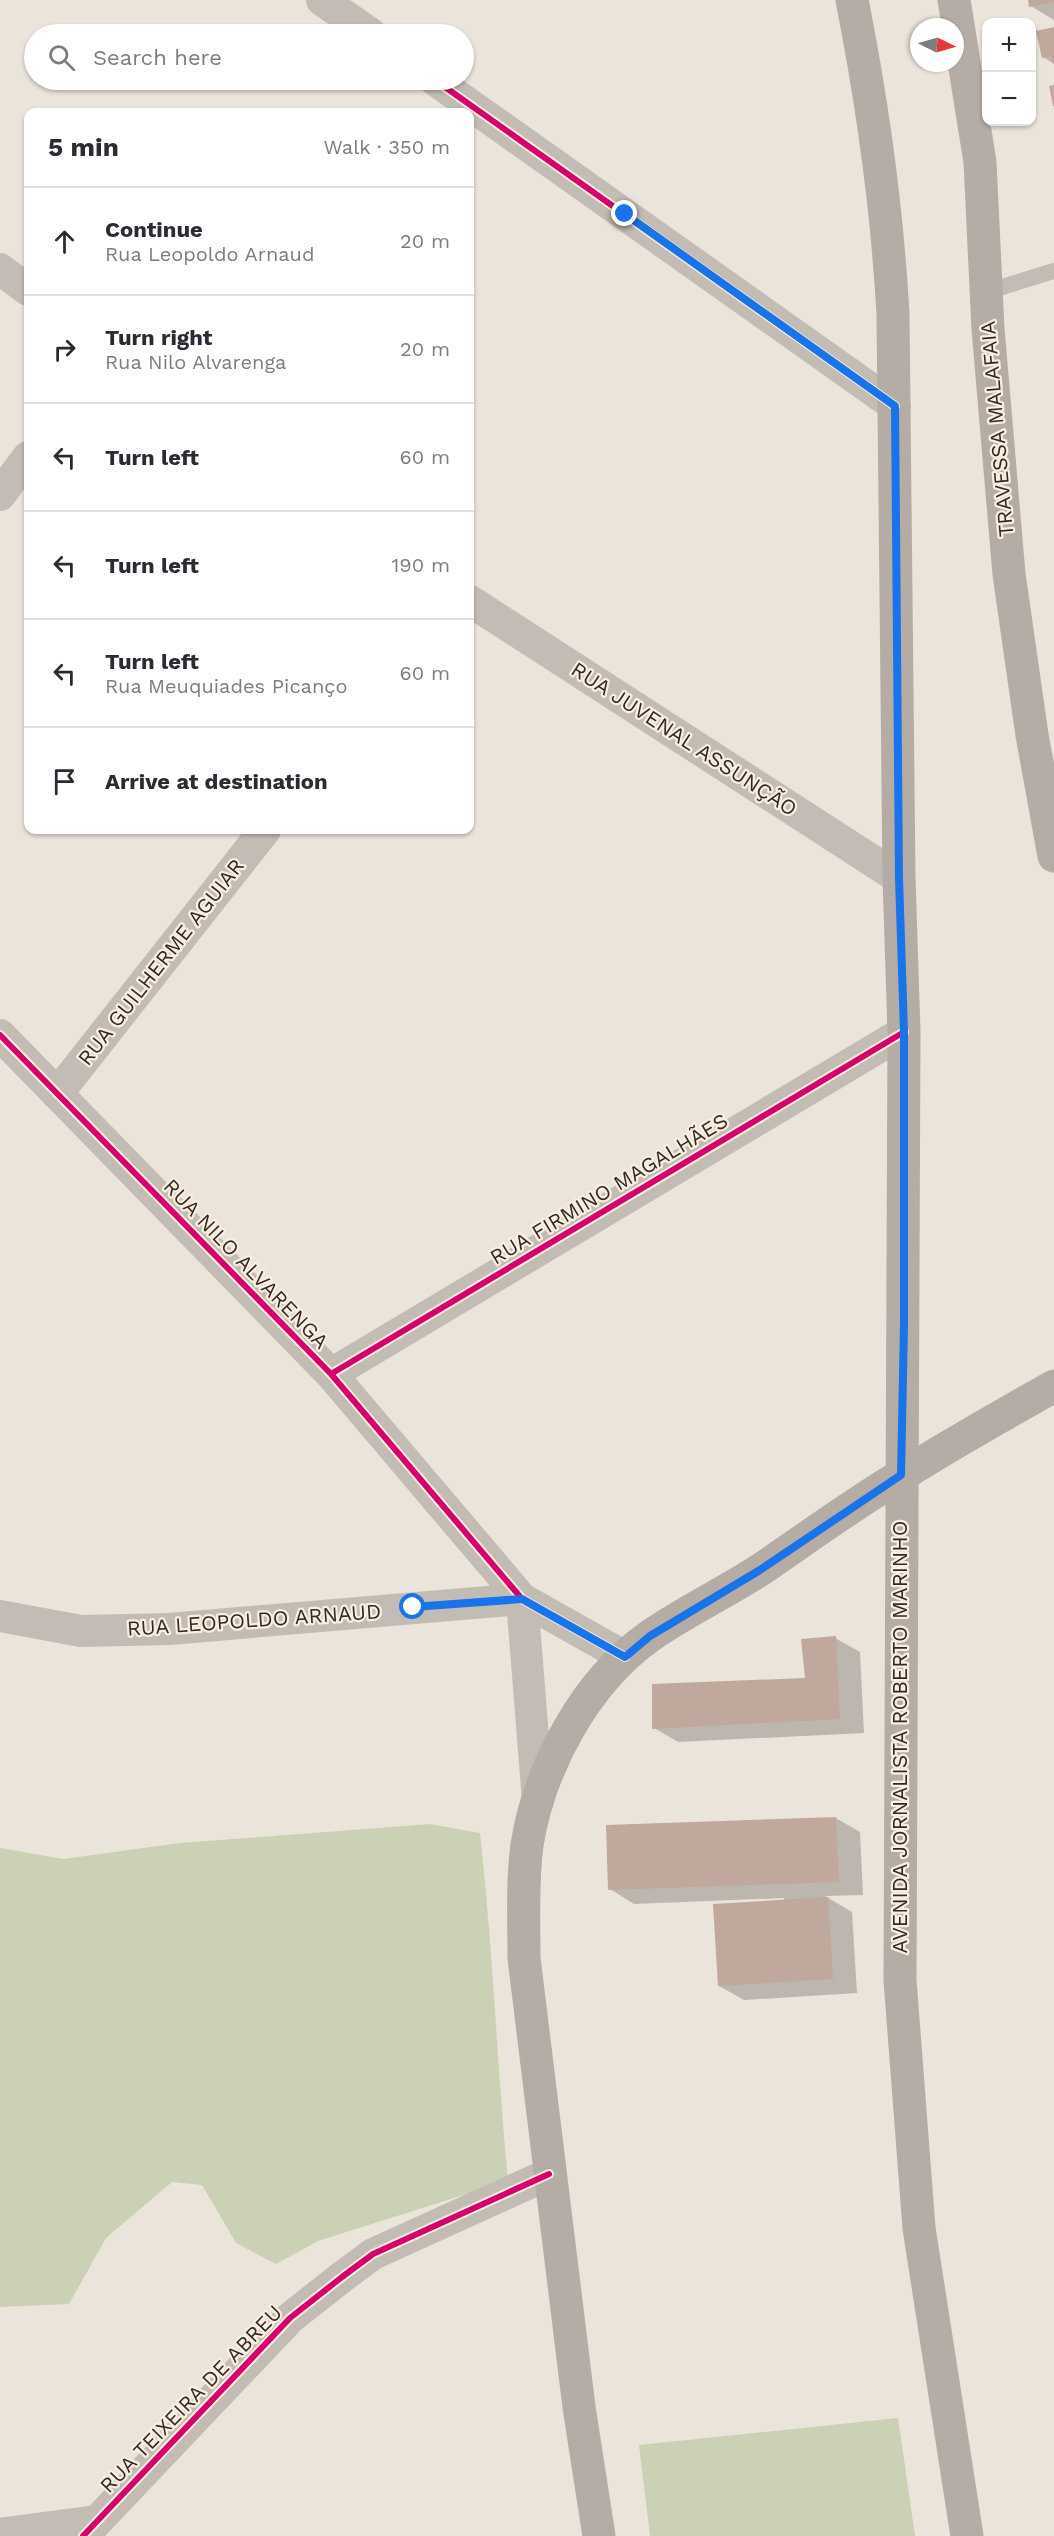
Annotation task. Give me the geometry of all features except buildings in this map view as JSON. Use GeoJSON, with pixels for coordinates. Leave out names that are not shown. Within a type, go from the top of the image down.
{"type":"FeatureCollection","features":[{"type":"Feature","properties":{"kind":"main road","name":"AVENIDA JORNALISTA ROBERTO MARINHO"},"geometry":{"type":"LineString","coordinates":[[852,0],[877,137],[890,248],[895,406],[899,878],[904,1032],[904,1325],[901,1475],[902,2003],[919,2228],[967,2536]]}},
{"type":"Feature","properties":{"kind":"main road","name":"TRAVESSA MALAFAIA"},"geometry":{"type":"LineString","coordinates":[[954,0],[980,162],[986,292],[1009,574],[1032,735],[1054,856]]}},
{"type":"Feature","properties":{"kind":"main road"},"geometry":{"type":"LineString","coordinates":[[599,2536],[579,2407],[524,1958],[524,1879],[527,1845],[538,1801],[565,1733],[584,1705],[625,1657],[650,1636],[760,1570],[901,1475],[1054,1386]]}},
{"type":"Feature","properties":{"kind":"street"},"geometry":{"type":"LineString","coordinates":[[322,0],[357,24]]}},
{"type":"Feature","properties":{"kind":"street"},"geometry":{"type":"LineString","coordinates":[[449,90],[895,406]]}},
{"type":"Feature","properties":{"kind":"street"},"geometry":{"type":"LineString","coordinates":[[0,268],[24,287]]}},
{"type":"Feature","properties":{"kind":"street"},"geometry":{"type":"LineString","coordinates":[[0,495],[24,462]]}},
{"type":"Feature","properties":{"kind":"street","name":"RUA JUVENAL ASSUNÇÃO"},"geometry":{"type":"LineString","coordinates":[[474,604],[899,878]]}},
{"type":"Feature","properties":{"kind":"street","name":"RUA GUILHERME AGUIAR"},"geometry":{"type":"LineString","coordinates":[[57,1094],[262,834]]}},
{"type":"Feature","properties":{"kind":"street","name":"RUA FIRMINO MAGALHÃES"},"geometry":{"type":"LineString","coordinates":[[331,1374],[904,1032]]}},
{"type":"Feature","properties":{"kind":"street","name":"RUA NILO ALVARENGA"},"geometry":{"type":"LineString","coordinates":[[0,1035],[331,1374],[522,1599],[625,1657]]}},
{"type":"Feature","properties":{"kind":"street"},"geometry":{"type":"LineString","coordinates":[[522,1599],[538,1801]]}},
{"type":"Feature","properties":{"kind":"street","name":"RUA LEOPOLDO ARNAUD"},"geometry":{"type":"LineString","coordinates":[[0,1616],[81,1631],[169,1629],[522,1599]]}},
{"type":"Feature","properties":{"kind":"street","name":"RUA TEIXEIRA DE ABREU"},"geometry":{"type":"LineString","coordinates":[[89,2529],[290,2318],[342,2277],[374,2254],[549,2174]]}},
{"type":"Feature","properties":{"kind":"street"},"geometry":{"type":"LineString","coordinates":[[0,2534],[89,2529]]}},
{"type":"Feature","properties":{"kind":"lane"},"geometry":{"type":"LineString","coordinates":[[986,292],[1054,271]]}},
{"type":"Feature","properties":{"kind":"green space"},"geometry":{"type":"Polygon","coordinates":[[[430,1824],[480,1833],[508,2181],[318,2241],[276,2264],[236,2243],[202,2185],[172,2182],[106,2238],[69,2304],[0,2307],[0,1848],[63,1859],[180,1843],[430,1824]]]}},
{"type":"Feature","properties":{"kind":"green space"},"geometry":{"type":"Polygon","coordinates":[[[898,2418],[915,2536],[650,2536],[639,2445],[898,2418]]]}},
{"type":"Feature","properties":{"kind":"cycle path"},"geometry":{"type":"LineString","coordinates":[[449,90],[895,406]]}},
{"type":"Feature","properties":{"kind":"cycle path"},"geometry":{"type":"LineString","coordinates":[[331,1374],[904,1032]]}},
{"type":"Feature","properties":{"kind":"cycle path"},"geometry":{"type":"LineString","coordinates":[[0,1035],[331,1374],[522,1599],[625,1657]]}},
{"type":"Feature","properties":{"kind":"cycle path"},"geometry":{"type":"LineString","coordinates":[[83,2536],[290,2318],[342,2277],[373,2254],[549,2174]]}},
{"type":"Feature","properties":{"kind":"route"},"geometry":{"type":"LineString","coordinates":[[413,1607],[522,1599],[625,1657],[650,1636],[760,1570],[901,1475],[904,1325],[904,1032],[899,878],[895,406],[625,214]]}}]}
